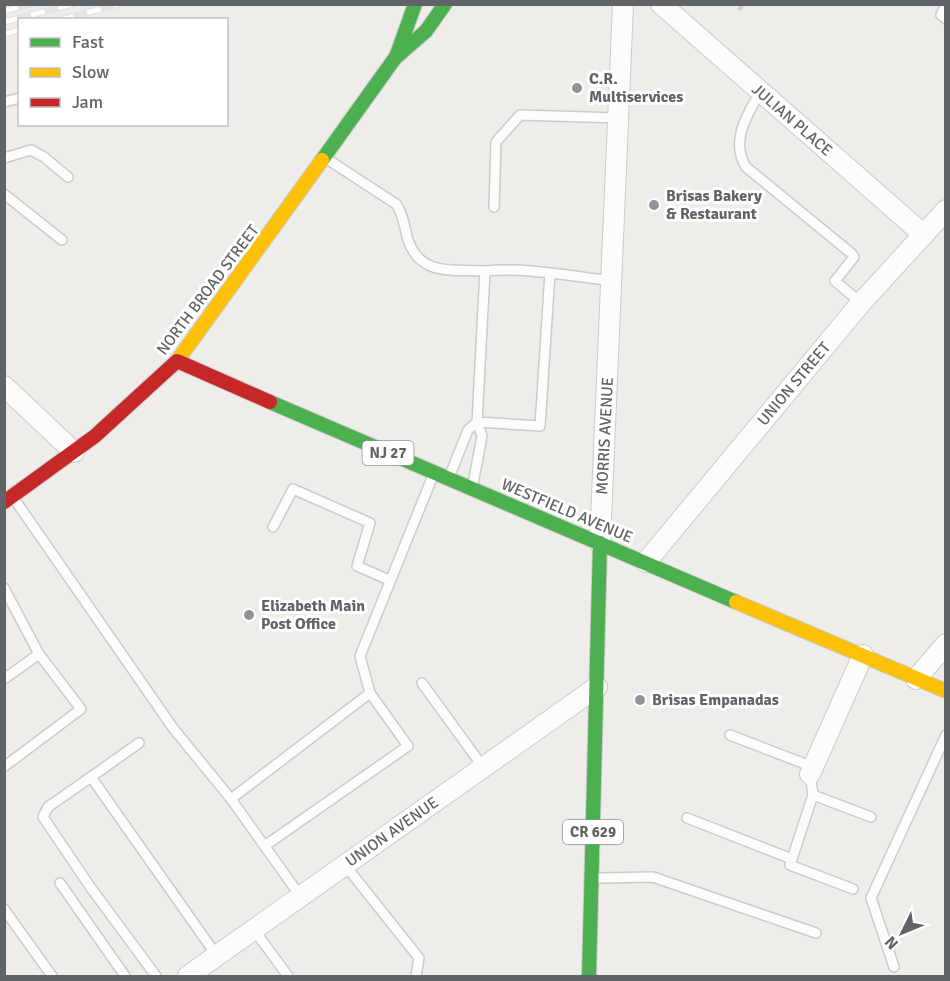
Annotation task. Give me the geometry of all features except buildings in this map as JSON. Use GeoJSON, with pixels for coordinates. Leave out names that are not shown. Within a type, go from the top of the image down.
{"type":"FeatureCollection","features":[{"type":"Feature","properties":{"kind":"main road","name":"NORTH BROAD STREET"},"geometry":{"type":"LineString","coordinates":[[395,58],[415,4]]}},
{"type":"Feature","properties":{"kind":"main road","name":"NORTH BROAD STREET"},"geometry":{"type":"LineString","coordinates":[[9,500],[74,453],[143,396],[177,361],[395,58],[426,31],[445,4]]}},
{"type":"Feature","properties":{"kind":"main road","name":"WESTFIELD AVENUE"},"geometry":{"type":"LineString","coordinates":[[177,361],[434,474],[646,562],[945,691]]}},
{"type":"Feature","properties":{"kind":"main road","name":"MORRIS AVENUE"},"geometry":{"type":"LineString","coordinates":[[589,976],[600,543]]}},
{"type":"Feature","properties":{"kind":"street","name":"MORRIS AVENUE"},"geometry":{"type":"LineString","coordinates":[[600,543],[623,4]]}},
{"type":"Feature","properties":{"kind":"street","name":"JULIAN PLACE"},"geometry":{"type":"LineString","coordinates":[[661,4],[924,235]]}},
{"type":"Feature","properties":{"kind":"street","name":"UNION STREET"},"geometry":{"type":"LineString","coordinates":[[646,562],[861,303],[945,210]]}},
{"type":"Feature","properties":{"kind":"street"},"geometry":{"type":"LineString","coordinates":[[4,386],[74,453]]}},
{"type":"Feature","properties":{"kind":"street"},"geometry":{"type":"LineString","coordinates":[[916,679],[945,644]]}},
{"type":"Feature","properties":{"kind":"street"},"geometry":{"type":"LineString","coordinates":[[812,771],[863,656]]}},
{"type":"Feature","properties":{"kind":"street","name":"UNION AVENUE"},"geometry":{"type":"LineString","coordinates":[[188,976],[597,687]]}},
{"type":"Feature","properties":{"kind":"lane"},"geometry":{"type":"LineString","coordinates":[[943,17],[945,5]]}},
{"type":"Feature","properties":{"kind":"lane"},"geometry":{"type":"LineString","coordinates":[[760,92],[740,132],[741,159],[746,167],[852,254],[854,257],[851,262],[835,281],[861,303]]}},
{"type":"Feature","properties":{"kind":"lane"},"geometry":{"type":"LineString","coordinates":[[494,207],[496,142],[520,116],[619,118]]}},
{"type":"Feature","properties":{"kind":"lane"},"geometry":{"type":"LineString","coordinates":[[4,158],[31,150],[44,157],[68,177]]}},
{"type":"Feature","properties":{"kind":"lane"},"geometry":{"type":"LineString","coordinates":[[325,158],[396,204],[402,212],[408,240],[417,259],[429,267],[485,271],[507,269],[612,281]]}},
{"type":"Feature","properties":{"kind":"lane"},"geometry":{"type":"LineString","coordinates":[[4,194],[62,240]]}},
{"type":"Feature","properties":{"kind":"lane"},"geometry":{"type":"LineString","coordinates":[[472,489],[482,436],[477,422],[485,271]]}},
{"type":"Feature","properties":{"kind":"lane"},"geometry":{"type":"LineString","coordinates":[[448,479],[468,430],[477,422],[540,426],[550,273]]}},
{"type":"Feature","properties":{"kind":"lane"},"geometry":{"type":"LineString","coordinates":[[266,845],[408,746],[370,693],[360,656],[434,474]]}},
{"type":"Feature","properties":{"kind":"lane"},"geometry":{"type":"LineString","coordinates":[[273,527],[293,489],[370,524],[357,566],[389,580]]}},
{"type":"Feature","properties":{"kind":"lane"},"geometry":{"type":"LineString","coordinates":[[9,500],[173,729],[231,799],[301,897]]}},
{"type":"Feature","properties":{"kind":"lane"},"geometry":{"type":"LineString","coordinates":[[4,588],[39,654],[81,709],[5,766]]}},
{"type":"Feature","properties":{"kind":"lane"},"geometry":{"type":"LineString","coordinates":[[4,679],[39,654]]}},
{"type":"Feature","properties":{"kind":"lane"},"geometry":{"type":"LineString","coordinates":[[422,683],[483,767]]}},
{"type":"Feature","properties":{"kind":"lane"},"geometry":{"type":"LineString","coordinates":[[231,799],[370,693]]}},
{"type":"Feature","properties":{"kind":"lane"},"geometry":{"type":"LineString","coordinates":[[730,735],[812,771],[813,795],[790,865],[853,889]]}},
{"type":"Feature","properties":{"kind":"lane"},"geometry":{"type":"LineString","coordinates":[[894,967],[871,898],[945,735]]}},
{"type":"Feature","properties":{"kind":"lane"},"geometry":{"type":"LineString","coordinates":[[140,743],[48,807],[43,817],[91,888],[156,976]]}},
{"type":"Feature","properties":{"kind":"lane"},"geometry":{"type":"LineString","coordinates":[[92,777],[217,956]]}},
{"type":"Feature","properties":{"kind":"lane"},"geometry":{"type":"LineString","coordinates":[[813,795],[871,817]]}},
{"type":"Feature","properties":{"kind":"lane"},"geometry":{"type":"LineString","coordinates":[[687,818],[792,859]]}},
{"type":"Feature","properties":{"kind":"lane"},"geometry":{"type":"LineString","coordinates":[[345,865],[419,958],[416,976]]}},
{"type":"Feature","properties":{"kind":"lane"},"geometry":{"type":"LineString","coordinates":[[592,878],[653,877],[816,933]]}},
{"type":"Feature","properties":{"kind":"lane"},"geometry":{"type":"LineString","coordinates":[[60,883],[125,976]]}},
{"type":"Feature","properties":{"kind":"lane"},"geometry":{"type":"LineString","coordinates":[[4,909],[52,976]]}},
{"type":"Feature","properties":{"kind":"lane"},"geometry":{"type":"LineString","coordinates":[[254,930],[288,976]]}},
{"type":"Feature","properties":{"kind":"path"},"geometry":{"type":"LineString","coordinates":[[739,10],[743,4]]}},
{"type":"Feature","properties":{"kind":"railway"},"geometry":{"type":"LineString","coordinates":[[4,11],[31,4]]}},
{"type":"Feature","properties":{"kind":"railway"},"geometry":{"type":"LineString","coordinates":[[20,18],[74,4]]}},
{"type":"Feature","properties":{"kind":"railway"},"geometry":{"type":"LineString","coordinates":[[67,18],[119,4]]}},
{"type":"Feature","properties":{"kind":"railway"},"geometry":{"type":"LineString","coordinates":[[4,22],[18,18]]}},
{"type":"Feature","properties":{"kind":"railway"},"geometry":{"type":"LineString","coordinates":[[4,34],[18,30]]}},
{"type":"Feature","properties":{"kind":"traffic: fast"},"geometry":{"type":"LineString","coordinates":[[396,57],[415,4]]}},
{"type":"Feature","properties":{"kind":"traffic: fast"},"geometry":{"type":"LineString","coordinates":[[322,160],[395,58],[426,31],[445,4]]}},
{"type":"Feature","properties":{"kind":"traffic: fast"},"geometry":{"type":"LineString","coordinates":[[270,402],[736,602]]}},
{"type":"Feature","properties":{"kind":"traffic: fast"},"geometry":{"type":"LineString","coordinates":[[589,976],[600,543]]}},
{"type":"Feature","properties":{"kind":"traffic: slow"},"geometry":{"type":"LineString","coordinates":[[177,361],[322,160]]}},
{"type":"Feature","properties":{"kind":"traffic: slow"},"geometry":{"type":"LineString","coordinates":[[736,602],[946,691]]}},
{"type":"Feature","properties":{"kind":"traffic: jam"},"geometry":{"type":"LineString","coordinates":[[4,502],[95,436],[177,361],[270,402]]}},
{"type":"Feature","properties":{"kind":"place","name":"C.R. Multiservices"},"geometry":{"type":"Point","coordinates":[577,88]}},
{"type":"Feature","properties":{"kind":"place","name":"Brisas Bakery & Restaurant"},"geometry":{"type":"Point","coordinates":[654,205]}},
{"type":"Feature","properties":{"kind":"place","name":"Elizabeth Main Post Office"},"geometry":{"type":"Point","coordinates":[249,615]}},
{"type":"Feature","properties":{"kind":"place","name":"Brisas Empanadas"},"geometry":{"type":"Point","coordinates":[640,700]}}]}
